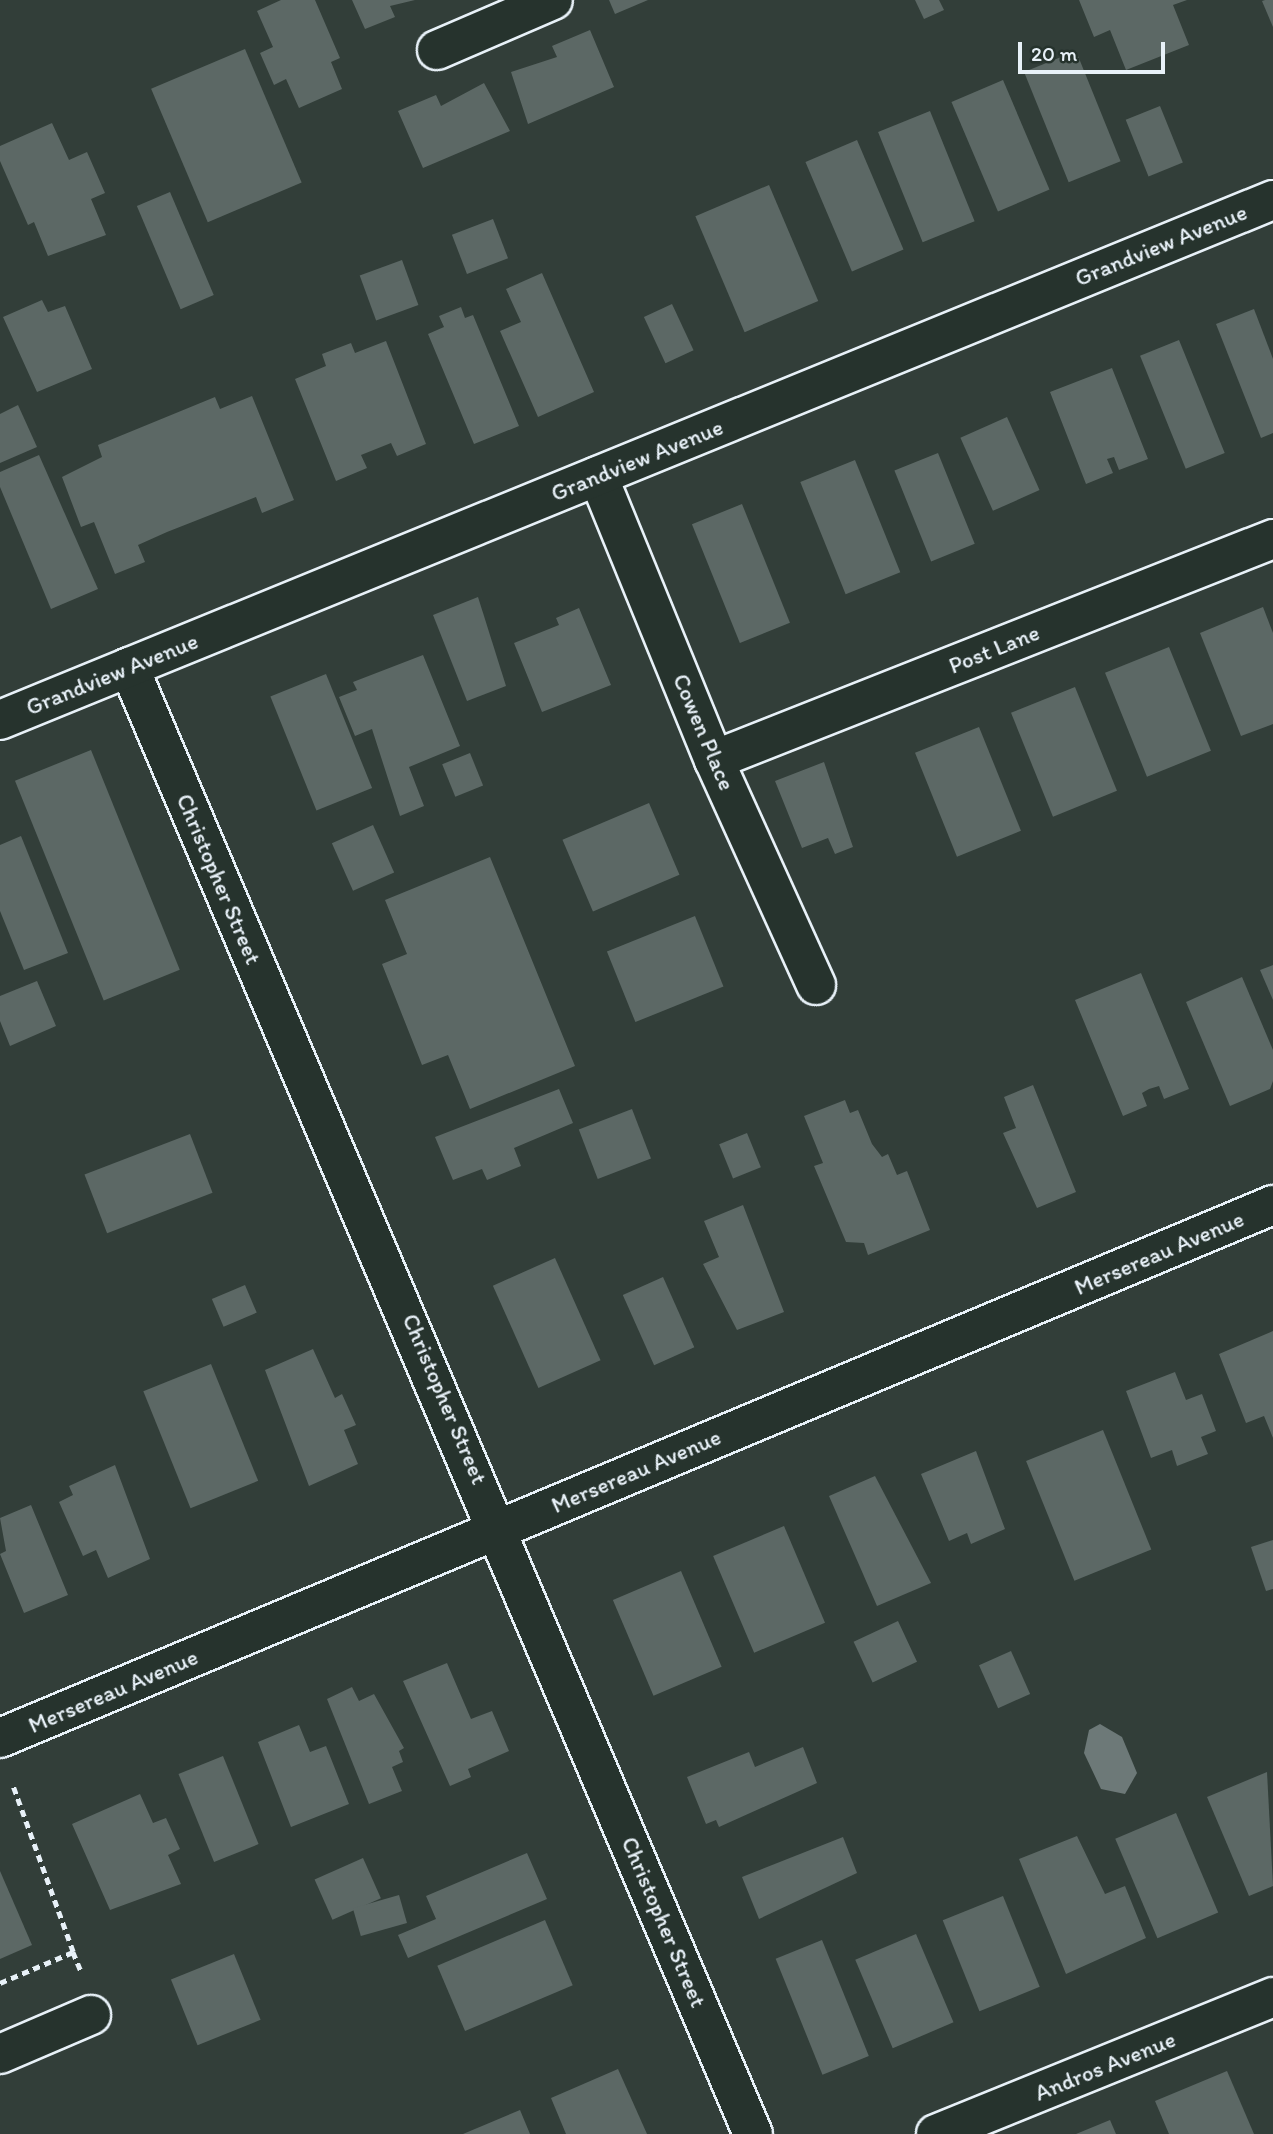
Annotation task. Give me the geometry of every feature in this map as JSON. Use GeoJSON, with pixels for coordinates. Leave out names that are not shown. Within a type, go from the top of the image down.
{"type":"FeatureCollection","features":[{"type":"Feature","properties":{"kind":"street"},"geometry":{"type":"LineString","coordinates":[[438,50],[484,14],[553,0]]}},
{"type":"Feature","properties":{"kind":"street","name":"Grandview Avenue"},"geometry":{"type":"LineString","coordinates":[[0,720],[1273,200]]}},
{"type":"Feature","properties":{"kind":"street","name":"Cowen Place"},"geometry":{"type":"LineString","coordinates":[[598,476],[714,760],[816,985]]}},
{"type":"Feature","properties":{"kind":"street","name":"Post Lane"},"geometry":{"type":"LineString","coordinates":[[714,760],[1273,539]]}},
{"type":"Feature","properties":{"kind":"street","name":"Christopher Street"},"geometry":{"type":"LineString","coordinates":[[129,667],[499,1528],[753,2134]]}},
{"type":"Feature","properties":{"kind":"street","name":"Mersereau Avenue"},"geometry":{"type":"LineString","coordinates":[[0,1738],[1273,1205]]}},
{"type":"Feature","properties":{"kind":"street","name":"Andros Avenue"},"geometry":{"type":"LineString","coordinates":[[936,2134],[1273,1997]]}},
{"type":"Feature","properties":{"kind":"street"},"geometry":{"type":"LineString","coordinates":[[0,2054],[92,2015]]}},
{"type":"Feature","properties":{"kind":"path"},"geometry":{"type":"LineString","coordinates":[[0,1983],[73,1952],[13,1786]]}},
{"type":"Feature","properties":{"kind":"shaded area"},"geometry":{"type":"Polygon","coordinates":[[[1100,1724],[1122,1737],[1137,1773],[1125,1794],[1101,1789],[1084,1753],[1089,1730],[1100,1724]]]}},
{"type":"Feature","properties":{"kind":"building"},"geometry":{"type":"Polygon","coordinates":[[[281,0],[315,0],[340,58],[331,62],[342,89],[299,108],[286,79],[274,85],[260,53],[273,47],[257,11],[281,0]]]}},
{"type":"Feature","properties":{"kind":"building"},"geometry":{"type":"Polygon","coordinates":[[[352,0],[415,0],[390,6],[395,17],[365,29],[352,0]]]}},
{"type":"Feature","properties":{"kind":"building"},"geometry":{"type":"Polygon","coordinates":[[[609,0],[648,0],[615,14],[609,0]]]}},
{"type":"Feature","properties":{"kind":"building"},"geometry":{"type":"Polygon","coordinates":[[[915,0],[939,0],[944,10],[924,19],[915,0]]]}},
{"type":"Feature","properties":{"kind":"building"},"geometry":{"type":"Polygon","coordinates":[[[1079,0],[1187,0],[1173,5],[1189,45],[1126,70],[1110,30],[1094,37],[1079,0]]]}},
{"type":"Feature","properties":{"kind":"building"},"geometry":{"type":"Polygon","coordinates":[[[1273,0],[1273,27],[1262,1],[1273,0]]]}},
{"type":"Feature","properties":{"kind":"building"},"geometry":{"type":"Polygon","coordinates":[[[590,30],[614,87],[528,124],[511,72],[557,57],[552,46],[590,30]]]}},
{"type":"Feature","properties":{"kind":"building"},"geometry":{"type":"Polygon","coordinates":[[[245,49],[302,182],[208,222],[151,89],[245,49]]]}},
{"type":"Feature","properties":{"kind":"building"},"geometry":{"type":"Polygon","coordinates":[[[1076,51],[1121,161],[1069,182],[1024,72],[1076,51]]]}},
{"type":"Feature","properties":{"kind":"building"},"geometry":{"type":"Polygon","coordinates":[[[1003,80],[1049,190],[998,211],[951,102],[1003,80]]]}},
{"type":"Feature","properties":{"kind":"building"},"geometry":{"type":"Polygon","coordinates":[[[484,83],[510,131],[423,168],[398,111],[436,95],[441,106],[484,83]]]}},
{"type":"Feature","properties":{"kind":"building"},"geometry":{"type":"Polygon","coordinates":[[[1160,106],[1183,163],[1149,176],[1126,120],[1160,106]]]}},
{"type":"Feature","properties":{"kind":"building"},"geometry":{"type":"Polygon","coordinates":[[[930,111],[975,221],[923,242],[878,132],[930,111]]]}},
{"type":"Feature","properties":{"kind":"building"},"geometry":{"type":"Polygon","coordinates":[[[52,123],[69,160],[87,152],[105,193],[91,199],[106,235],[48,256],[34,222],[28,225],[0,161],[0,146],[52,123]]]}},
{"type":"Feature","properties":{"kind":"building"},"geometry":{"type":"Polygon","coordinates":[[[857,140],[903,250],[852,271],[805,162],[857,140]]]}},
{"type":"Feature","properties":{"kind":"building"},"geometry":{"type":"Polygon","coordinates":[[[769,185],[818,301],[745,332],[695,216],[769,185]]]}},
{"type":"Feature","properties":{"kind":"building"},"geometry":{"type":"Polygon","coordinates":[[[170,192],[214,295],[181,309],[137,206],[170,192]]]}},
{"type":"Feature","properties":{"kind":"building"},"geometry":{"type":"Polygon","coordinates":[[[493,219],[508,258],[467,274],[452,235],[493,219]]]}},
{"type":"Feature","properties":{"kind":"building"},"geometry":{"type":"Polygon","coordinates":[[[402,260],[418,305],[376,320],[360,275],[402,260]]]}},
{"type":"Feature","properties":{"kind":"building"},"geometry":{"type":"Polygon","coordinates":[[[542,273],[594,392],[538,417],[500,331],[521,322],[506,289],[542,273]]]}},
{"type":"Feature","properties":{"kind":"building"},"geometry":{"type":"Polygon","coordinates":[[[42,300],[48,312],[65,306],[92,369],[37,392],[3,317],[42,300]]]}},
{"type":"Feature","properties":{"kind":"building"},"geometry":{"type":"Polygon","coordinates":[[[672,304],[694,350],[665,363],[644,317],[672,304]]]}},
{"type":"Feature","properties":{"kind":"building"},"geometry":{"type":"Polygon","coordinates":[[[461,307],[465,318],[473,315],[519,426],[474,444],[428,334],[444,327],[439,316],[461,307]]]}},
{"type":"Feature","properties":{"kind":"building"},"geometry":{"type":"Polygon","coordinates":[[[1254,309],[1273,359],[1273,433],[1261,438],[1216,324],[1254,309]]]}},
{"type":"Feature","properties":{"kind":"building"},"geometry":{"type":"Polygon","coordinates":[[[1179,340],[1225,453],[1186,469],[1140,356],[1179,340]]]}},
{"type":"Feature","properties":{"kind":"building"},"geometry":{"type":"Polygon","coordinates":[[[386,341],[426,444],[397,456],[391,443],[361,455],[367,468],[336,481],[295,379],[326,366],[322,354],[351,343],[355,353],[386,341]]]}},
{"type":"Feature","properties":{"kind":"building"},"geometry":{"type":"Polygon","coordinates":[[[1112,368],[1148,459],[1119,470],[1114,457],[1107,459],[1113,473],[1086,484],[1050,392],[1112,368]]]}},
{"type":"Feature","properties":{"kind":"building"},"geometry":{"type":"Polygon","coordinates":[[[252,396],[294,500],[262,513],[256,497],[167,532],[138,545],[145,562],[115,574],[94,522],[81,527],[62,477],[102,457],[98,445],[215,397],[220,409],[252,396]]]}},
{"type":"Feature","properties":{"kind":"building"},"geometry":{"type":"Polygon","coordinates":[[[18,405],[37,447],[0,463],[0,414],[18,405]]]}},
{"type":"Feature","properties":{"kind":"building"},"geometry":{"type":"Polygon","coordinates":[[[1007,417],[1040,490],[993,511],[960,438],[1007,417]]]}},
{"type":"Feature","properties":{"kind":"building"},"geometry":{"type":"Polygon","coordinates":[[[938,453],[975,544],[931,561],[894,471],[938,453]]]}},
{"type":"Feature","properties":{"kind":"building"},"geometry":{"type":"Polygon","coordinates":[[[39,455],[98,589],[51,609],[0,487],[0,472],[39,455]]]}},
{"type":"Feature","properties":{"kind":"building"},"geometry":{"type":"Polygon","coordinates":[[[855,460],[900,572],[846,594],[800,482],[855,460]]]}},
{"type":"Feature","properties":{"kind":"building"},"geometry":{"type":"Polygon","coordinates":[[[742,504],[790,623],[740,643],[692,524],[742,504]]]}},
{"type":"Feature","properties":{"kind":"building"},"geometry":{"type":"Polygon","coordinates":[[[478,597],[506,686],[467,701],[433,615],[478,597]]]}},
{"type":"Feature","properties":{"kind":"building"},"geometry":{"type":"Polygon","coordinates":[[[1263,607],[1273,633],[1273,724],[1241,736],[1200,633],[1263,607]]]}},
{"type":"Feature","properties":{"kind":"building"},"geometry":{"type":"Polygon","coordinates":[[[579,608],[611,685],[542,712],[514,643],[559,625],[556,618],[579,608]]]}},
{"type":"Feature","properties":{"kind":"building"},"geometry":{"type":"Polygon","coordinates":[[[1169,647],[1211,751],[1147,777],[1105,673],[1169,647]]]}},
{"type":"Feature","properties":{"kind":"building"},"geometry":{"type":"Polygon","coordinates":[[[423,655],[460,746],[409,767],[424,806],[400,816],[372,729],[355,736],[339,697],[357,690],[353,682],[423,655]]]}},
{"type":"Feature","properties":{"kind":"building"},"geometry":{"type":"Polygon","coordinates":[[[326,674],[372,788],[316,811],[270,696],[326,674]]]}},
{"type":"Feature","properties":{"kind":"building"},"geometry":{"type":"Polygon","coordinates":[[[1075,687],[1117,791],[1053,817],[1011,713],[1075,687]]]}},
{"type":"Feature","properties":{"kind":"building"},"geometry":{"type":"Polygon","coordinates":[[[979,727],[1021,831],[957,857],[915,753],[979,727]]]}},
{"type":"Feature","properties":{"kind":"building"},"geometry":{"type":"Polygon","coordinates":[[[91,750],[180,970],[104,1000],[15,781],[91,750]]]}},
{"type":"Feature","properties":{"kind":"building"},"geometry":{"type":"Polygon","coordinates":[[[470,753],[483,785],[455,797],[442,764],[470,753]]]}},
{"type":"Feature","properties":{"kind":"building"},"geometry":{"type":"Polygon","coordinates":[[[824,762],[853,847],[835,854],[828,838],[802,848],[775,781],[824,762]]]}},
{"type":"Feature","properties":{"kind":"building"},"geometry":{"type":"Polygon","coordinates":[[[649,803],[679,875],[593,912],[562,840],[649,803]]]}},
{"type":"Feature","properties":{"kind":"building"},"geometry":{"type":"Polygon","coordinates":[[[373,825],[394,873],[353,891],[332,843],[373,825]]]}},
{"type":"Feature","properties":{"kind":"building"},"geometry":{"type":"Polygon","coordinates":[[[21,836],[68,953],[24,970],[0,911],[0,845],[21,836]]]}},
{"type":"Feature","properties":{"kind":"building"},"geometry":{"type":"Polygon","coordinates":[[[490,857],[575,1066],[470,1109],[448,1055],[422,1065],[382,964],[407,954],[385,900],[490,857]]]}},
{"type":"Feature","properties":{"kind":"building"},"geometry":{"type":"Polygon","coordinates":[[[695,916],[723,986],[635,1022],[607,952],[695,916]]]}},
{"type":"Feature","properties":{"kind":"building"},"geometry":{"type":"Polygon","coordinates":[[[1273,965],[1273,1000],[1260,970],[1273,965]]]}},
{"type":"Feature","properties":{"kind":"building"},"geometry":{"type":"Polygon","coordinates":[[[1141,973],[1189,1089],[1164,1099],[1159,1086],[1149,1089],[1142,1093],[1147,1106],[1123,1116],[1075,1000],[1141,973]]]}},
{"type":"Feature","properties":{"kind":"building"},"geometry":{"type":"Polygon","coordinates":[[[1242,977],[1273,1050],[1273,1081],[1270,1089],[1230,1106],[1186,1002],[1242,977]]]}},
{"type":"Feature","properties":{"kind":"building"},"geometry":{"type":"Polygon","coordinates":[[[37,981],[56,1026],[10,1046],[0,1021],[0,996],[37,981]]]}},
{"type":"Feature","properties":{"kind":"building"},"geometry":{"type":"Polygon","coordinates":[[[1033,1085],[1076,1192],[1037,1208],[1003,1133],[1016,1128],[1004,1097],[1033,1085]]]}},
{"type":"Feature","properties":{"kind":"building"},"geometry":{"type":"Polygon","coordinates":[[[559,1089],[573,1123],[514,1148],[521,1166],[487,1180],[482,1169],[453,1180],[435,1137],[559,1089]]]}},
{"type":"Feature","properties":{"kind":"building"},"geometry":{"type":"Polygon","coordinates":[[[845,1100],[850,1113],[858,1110],[872,1144],[882,1157],[888,1154],[897,1175],[907,1171],[930,1230],[868,1255],[864,1243],[846,1242],[814,1166],[823,1163],[804,1116],[845,1100]]]}},
{"type":"Feature","properties":{"kind":"building"},"geometry":{"type":"Polygon","coordinates":[[[632,1109],[651,1158],[598,1179],[579,1129],[632,1109]]]}},
{"type":"Feature","properties":{"kind":"building"},"geometry":{"type":"Polygon","coordinates":[[[747,1133],[761,1167],[733,1179],[719,1144],[747,1133]]]}},
{"type":"Feature","properties":{"kind":"building"},"geometry":{"type":"Polygon","coordinates":[[[190,1134],[213,1193],[107,1233],[85,1174],[190,1134]]]}},
{"type":"Feature","properties":{"kind":"building"},"geometry":{"type":"Polygon","coordinates":[[[743,1205],[784,1312],[737,1330],[703,1264],[719,1257],[704,1221],[743,1205]]]}},
{"type":"Feature","properties":{"kind":"building"},"geometry":{"type":"Polygon","coordinates":[[[555,1258],[601,1360],[538,1388],[493,1286],[555,1258]]]}},
{"type":"Feature","properties":{"kind":"building"},"geometry":{"type":"Polygon","coordinates":[[[663,1277],[694,1347],[654,1365],[623,1295],[663,1277]]]}},
{"type":"Feature","properties":{"kind":"building"},"geometry":{"type":"Polygon","coordinates":[[[245,1285],[257,1313],[224,1327],[212,1299],[245,1285]]]}},
{"type":"Feature","properties":{"kind":"building"},"geometry":{"type":"Polygon","coordinates":[[[1273,1331],[1273,1438],[1264,1416],[1246,1423],[1219,1354],[1273,1331]]]}},
{"type":"Feature","properties":{"kind":"building"},"geometry":{"type":"Polygon","coordinates":[[[313,1349],[335,1398],[342,1394],[356,1425],[344,1430],[358,1464],[309,1486],[265,1370],[313,1349]]]}},
{"type":"Feature","properties":{"kind":"building"},"geometry":{"type":"Polygon","coordinates":[[[211,1364],[258,1481],[191,1508],[143,1391],[211,1364]]]}},
{"type":"Feature","properties":{"kind":"building"},"geometry":{"type":"Polygon","coordinates":[[[1175,1372],[1186,1400],[1202,1394],[1216,1431],[1201,1437],[1208,1454],[1177,1466],[1172,1450],[1151,1458],[1126,1391],[1175,1372]]]}},
{"type":"Feature","properties":{"kind":"building"},"geometry":{"type":"Polygon","coordinates":[[[1103,1430],[1151,1550],[1074,1581],[1026,1461],[1103,1430]]]}},
{"type":"Feature","properties":{"kind":"building"},"geometry":{"type":"Polygon","coordinates":[[[976,1451],[1005,1529],[971,1544],[967,1533],[949,1541],[921,1474],[976,1451]]]}},
{"type":"Feature","properties":{"kind":"building"},"geometry":{"type":"Polygon","coordinates":[[[115,1465],[150,1559],[108,1578],[96,1550],[83,1556],[59,1502],[73,1495],[69,1486],[115,1465]]]}},
{"type":"Feature","properties":{"kind":"building"},"geometry":{"type":"Polygon","coordinates":[[[875,1476],[931,1583],[877,1606],[829,1496],[875,1476]]]}},
{"type":"Feature","properties":{"kind":"building"},"geometry":{"type":"Polygon","coordinates":[[[31,1505],[68,1595],[24,1613],[0,1554],[6,1551],[0,1518],[31,1505]]]}},
{"type":"Feature","properties":{"kind":"building"},"geometry":{"type":"Polygon","coordinates":[[[784,1526],[825,1623],[754,1653],[713,1556],[784,1526]]]}},
{"type":"Feature","properties":{"kind":"building"},"geometry":{"type":"Polygon","coordinates":[[[1273,1540],[1273,1589],[1266,1591],[1251,1547],[1273,1540]]]}},
{"type":"Feature","properties":{"kind":"building"},"geometry":{"type":"Polygon","coordinates":[[[681,1571],[722,1667],[654,1696],[613,1600],[681,1571]]]}},
{"type":"Feature","properties":{"kind":"building"},"geometry":{"type":"Polygon","coordinates":[[[898,1621],[917,1662],[873,1682],[854,1642],[898,1621]]]}},
{"type":"Feature","properties":{"kind":"building"},"geometry":{"type":"Polygon","coordinates":[[[1011,1651],[1030,1694],[998,1708],[979,1665],[1011,1651]]]}},
{"type":"Feature","properties":{"kind":"building"},"geometry":{"type":"Polygon","coordinates":[[[447,1663],[471,1719],[492,1711],[509,1751],[468,1769],[471,1777],[450,1786],[403,1681],[447,1663]]]}},
{"type":"Feature","properties":{"kind":"building"},"geometry":{"type":"Polygon","coordinates":[[[352,1687],[359,1701],[374,1694],[404,1748],[399,1751],[403,1762],[392,1767],[402,1791],[369,1804],[327,1699],[352,1687]]]}},
{"type":"Feature","properties":{"kind":"building"},"geometry":{"type":"Polygon","coordinates":[[[299,1725],[310,1752],[326,1746],[349,1804],[291,1827],[258,1742],[299,1725]]]}},
{"type":"Feature","properties":{"kind":"building"},"geometry":{"type":"Polygon","coordinates":[[[803,1747],[817,1783],[719,1827],[716,1820],[706,1824],[687,1777],[749,1752],[755,1767],[803,1747]]]}},
{"type":"Feature","properties":{"kind":"building"},"geometry":{"type":"Polygon","coordinates":[[[223,1756],[259,1844],[214,1862],[178,1774],[223,1756]]]}},
{"type":"Feature","properties":{"kind":"building"},"geometry":{"type":"Polygon","coordinates":[[[1267,1772],[1273,1886],[1249,1896],[1207,1797],[1267,1772]]]}},
{"type":"Feature","properties":{"kind":"building"},"geometry":{"type":"Polygon","coordinates":[[[140,1794],[153,1823],[166,1818],[180,1849],[168,1855],[181,1884],[110,1910],[72,1824],[140,1794]]]}},
{"type":"Feature","properties":{"kind":"building"},"geometry":{"type":"Polygon","coordinates":[[[1176,1813],[1218,1912],[1157,1938],[1115,1839],[1176,1813]]]}},
{"type":"Feature","properties":{"kind":"building"},"geometry":{"type":"Polygon","coordinates":[[[1077,1836],[1105,1894],[1125,1886],[1146,1938],[1066,1974],[1019,1859],[1077,1836]]]}},
{"type":"Feature","properties":{"kind":"building"},"geometry":{"type":"Polygon","coordinates":[[[843,1837],[857,1873],[759,1919],[742,1877],[843,1837]]]}},
{"type":"Feature","properties":{"kind":"building"},"geometry":{"type":"Polygon","coordinates":[[[527,1853],[547,1899],[408,1958],[398,1935],[436,1919],[426,1896],[527,1853]]]}},
{"type":"Feature","properties":{"kind":"building"},"geometry":{"type":"Polygon","coordinates":[[[363,1858],[381,1898],[332,1920],[315,1880],[363,1858]]]}},
{"type":"Feature","properties":{"kind":"building"},"geometry":{"type":"Polygon","coordinates":[[[0,1871],[32,1945],[0,1959],[0,1871]]]}},
{"type":"Feature","properties":{"kind":"building"},"geometry":{"type":"Polygon","coordinates":[[[399,1895],[407,1923],[361,1936],[353,1908],[399,1895]]]}},
{"type":"Feature","properties":{"kind":"building"},"geometry":{"type":"Polygon","coordinates":[[[1003,1896],[1040,1987],[979,2011],[943,1920],[1003,1896]]]}},
{"type":"Feature","properties":{"kind":"building"},"geometry":{"type":"Polygon","coordinates":[[[545,1920],[573,1985],[465,2031],[437,1966],[545,1920]]]}},
{"type":"Feature","properties":{"kind":"building"},"geometry":{"type":"Polygon","coordinates":[[[916,1934],[954,2022],[893,2048],[855,1960],[916,1934]]]}},
{"type":"Feature","properties":{"kind":"building"},"geometry":{"type":"Polygon","coordinates":[[[822,1940],[869,2056],[822,2075],[776,1959],[822,1940]]]}},
{"type":"Feature","properties":{"kind":"building"},"geometry":{"type":"Polygon","coordinates":[[[234,1954],[261,2020],[198,2045],[171,1979],[234,1954]]]}},
{"type":"Feature","properties":{"kind":"building"},"geometry":{"type":"Polygon","coordinates":[[[618,2069],[647,2134],[566,2134],[551,2098],[618,2069]]]}},
{"type":"Feature","properties":{"kind":"building"},"geometry":{"type":"Polygon","coordinates":[[[1227,2071],[1254,2134],[1169,2134],[1155,2101],[1227,2071]]]}},
{"type":"Feature","properties":{"kind":"building"},"geometry":{"type":"Polygon","coordinates":[[[520,2110],[530,2134],[463,2134],[520,2110]]]}},
{"type":"Feature","properties":{"kind":"building"},"geometry":{"type":"Polygon","coordinates":[[[1110,2120],[1116,2134],[1076,2134],[1110,2120]]]}}]}
